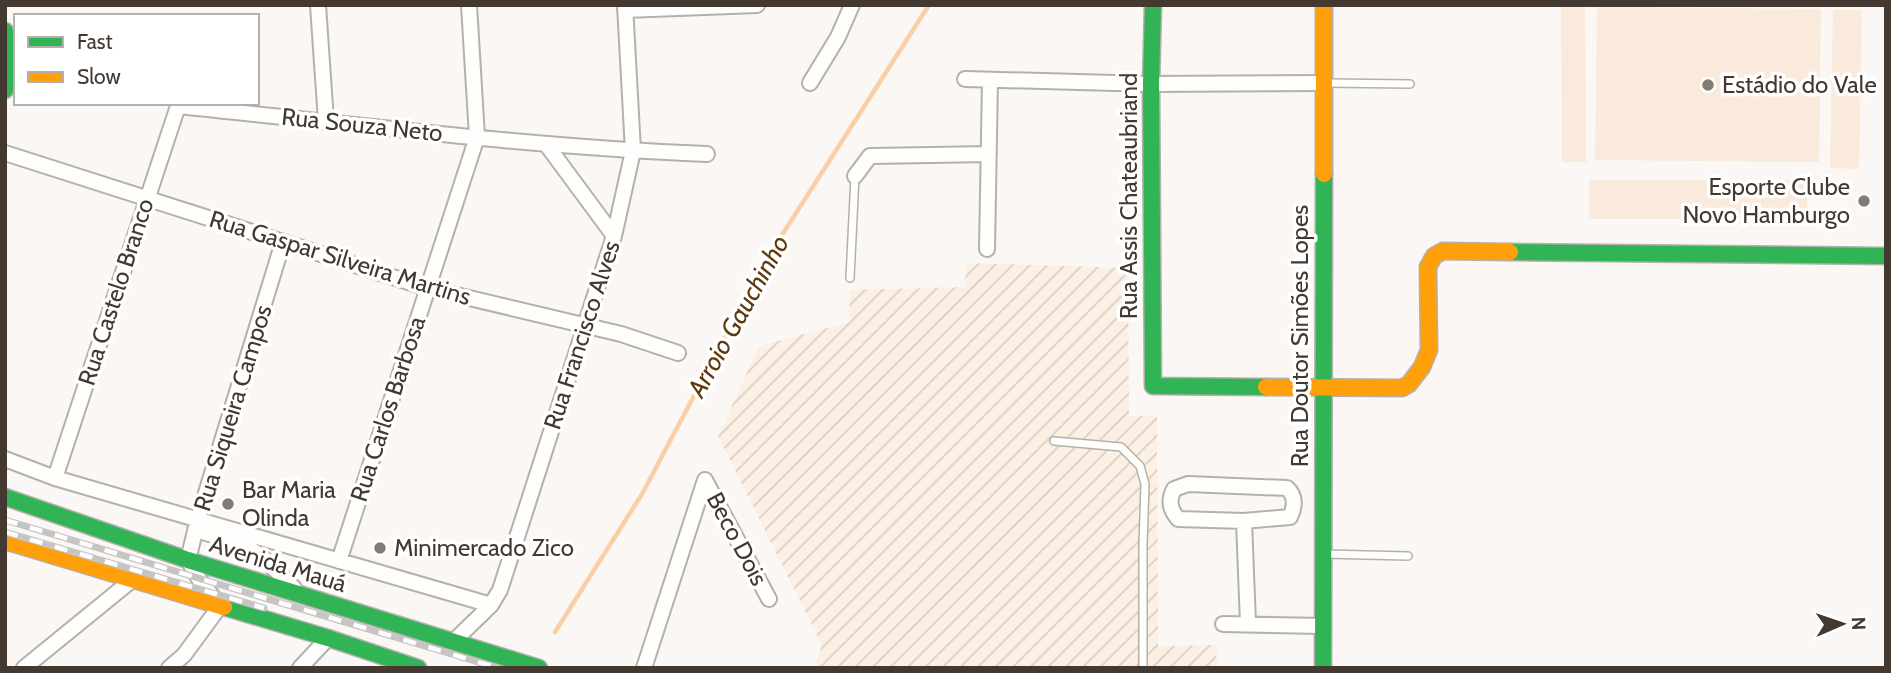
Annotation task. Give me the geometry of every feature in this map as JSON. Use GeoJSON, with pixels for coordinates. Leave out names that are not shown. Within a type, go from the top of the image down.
{"type":"FeatureCollection","features":[{"type":"Feature","properties":{"kind":"main road","name":"Rua Assis Chateaubriand"},"geometry":{"type":"LineString","coordinates":[[1153,5],[1153,386],[1322,387]]}},
{"type":"Feature","properties":{"kind":"main road","name":"Rua Doutor Simões Lopes"},"geometry":{"type":"LineString","coordinates":[[1323,668],[1324,5]]}},
{"type":"Feature","properties":{"kind":"main road"},"geometry":{"type":"LineString","coordinates":[[5,30],[10,75],[5,90]]}},
{"type":"Feature","properties":{"kind":"main road"},"geometry":{"type":"LineString","coordinates":[[1322,387],[1402,388],[1409,384],[1422,367],[1429,350],[1428,267],[1434,256],[1443,251],[1886,256]]}},
{"type":"Feature","properties":{"kind":"main road","name":"Avenida Mauá"},"geometry":{"type":"LineString","coordinates":[[5,497],[188,560],[539,668]]}},
{"type":"Feature","properties":{"kind":"main road"},"geometry":{"type":"LineString","coordinates":[[5,541],[328,638],[418,668]]}},
{"type":"Feature","properties":{"kind":"street"},"geometry":{"type":"LineString","coordinates":[[318,5],[326,121]]}},
{"type":"Feature","properties":{"kind":"street"},"geometry":{"type":"LineString","coordinates":[[469,5],[477,137]]}},
{"type":"Feature","properties":{"kind":"street"},"geometry":{"type":"LineString","coordinates":[[625,8],[757,5]]}},
{"type":"Feature","properties":{"kind":"street"},"geometry":{"type":"LineString","coordinates":[[810,83],[838,37],[852,5]]}},
{"type":"Feature","properties":{"kind":"street","name":"Rua Francisco Alves"},"geometry":{"type":"LineString","coordinates":[[454,641],[491,606],[500,590],[614,236],[633,151],[625,8]]}},
{"type":"Feature","properties":{"kind":"street"},"geometry":{"type":"LineString","coordinates":[[965,79],[1151,84],[1324,83]]}},
{"type":"Feature","properties":{"kind":"street"},"geometry":{"type":"LineString","coordinates":[[987,248],[990,80]]}},
{"type":"Feature","properties":{"kind":"street","name":"Rua Souza Neto"},"geometry":{"type":"LineString","coordinates":[[177,106],[546,144],[707,154]]}},
{"type":"Feature","properties":{"kind":"street","name":"Rua Castelo Branco"},"geometry":{"type":"LineString","coordinates":[[55,478],[177,106]]}},
{"type":"Feature","properties":{"kind":"street","name":"Rua Carlos Barbosa"},"geometry":{"type":"LineString","coordinates":[[339,561],[477,137]]}},
{"type":"Feature","properties":{"kind":"street"},"geometry":{"type":"LineString","coordinates":[[546,144],[614,236]]}},
{"type":"Feature","properties":{"kind":"street","name":"Rua Gaspar Silveira Martins"},"geometry":{"type":"LineString","coordinates":[[5,153],[427,288],[587,325],[678,353]]}},
{"type":"Feature","properties":{"kind":"street"},"geometry":{"type":"LineString","coordinates":[[855,176],[870,156],[989,154]]}},
{"type":"Feature","properties":{"kind":"street","name":"Rua Siqueira Campos"},"geometry":{"type":"LineString","coordinates":[[188,560],[283,242]]}},
{"type":"Feature","properties":{"kind":"street","name":"Avenida Mauá"},"geometry":{"type":"LineString","coordinates":[[5,459],[197,524],[339,561],[491,606]]}},
{"type":"Feature","properties":{"kind":"street","name":"Beco Dois"},"geometry":{"type":"LineString","coordinates":[[644,668],[705,480],[769,598]]}},
{"type":"Feature","properties":{"kind":"street"},"geometry":{"type":"LineString","coordinates":[[1188,484],[1287,488],[1290,491],[1294,509],[1290,517],[1244,521],[1178,519],[1170,509],[1171,495],[1174,489],[1188,484]]}},
{"type":"Feature","properties":{"kind":"street"},"geometry":{"type":"LineString","coordinates":[[1244,521],[1248,624]]}},
{"type":"Feature","properties":{"kind":"street"},"geometry":{"type":"LineString","coordinates":[[197,524],[245,545],[261,556],[300,594]]}},
{"type":"Feature","properties":{"kind":"street"},"geometry":{"type":"LineString","coordinates":[[169,668],[184,654],[220,606],[188,560]]}},
{"type":"Feature","properties":{"kind":"street"},"geometry":{"type":"LineString","coordinates":[[24,668],[132,580]]}},
{"type":"Feature","properties":{"kind":"street"},"geometry":{"type":"LineString","coordinates":[[1223,624],[1323,626]]}},
{"type":"Feature","properties":{"kind":"street"},"geometry":{"type":"LineString","coordinates":[[300,668],[328,638]]}},
{"type":"Feature","properties":{"kind":"lane"},"geometry":{"type":"LineString","coordinates":[[1324,83],[1410,84]]}},
{"type":"Feature","properties":{"kind":"lane"},"geometry":{"type":"LineString","coordinates":[[850,278],[855,176]]}},
{"type":"Feature","properties":{"kind":"lane"},"geometry":{"type":"LineString","coordinates":[[1055,441],[1122,447],[1140,466],[1145,484],[1143,668]]}},
{"type":"Feature","properties":{"kind":"lane"},"geometry":{"type":"LineString","coordinates":[[1323,554],[1408,556]]}},
{"type":"Feature","properties":{"kind":"shaded area"},"geometry":{"type":"Polygon","coordinates":[[[1585,6],[1586,162],[1562,162],[1561,7],[1585,6]]]}},
{"type":"Feature","properties":{"kind":"shaded area","name":"Estádio do Vale"},"geometry":{"type":"Polygon","coordinates":[[[1597,7],[1821,9],[1819,162],[1595,160],[1597,7]]]}},
{"type":"Feature","properties":{"kind":"shaded area"},"geometry":{"type":"Polygon","coordinates":[[[1833,10],[1862,10],[1859,169],[1830,168],[1833,10]]]}},
{"type":"Feature","properties":{"kind":"shaded area"},"geometry":{"type":"Polygon","coordinates":[[[1589,180],[1807,180],[1807,219],[1589,219],[1589,180]]]}},
{"type":"Feature","properties":{"kind":"shaded area"},"geometry":{"type":"Polygon","coordinates":[[[966,263],[1128,268],[1129,416],[1157,416],[1158,646],[1216,645],[1217,668],[814,668],[822,645],[718,436],[759,346],[850,322],[849,290],[965,287],[966,263]]]}},
{"type":"Feature","properties":{"kind":"waterway","name":"Arroio Gauchinho"},"geometry":{"type":"LineString","coordinates":[[555,632],[642,494],[766,260],[929,5]]}},
{"type":"Feature","properties":{"kind":"railway"},"geometry":{"type":"LineString","coordinates":[[5,520],[498,668]]}},
{"type":"Feature","properties":{"kind":"railway"},"geometry":{"type":"LineString","coordinates":[[5,532],[264,608]]}},
{"type":"Feature","properties":{"kind":"traffic: fast"},"geometry":{"type":"LineString","coordinates":[[1153,5],[1153,386],[1266,387]]}},
{"type":"Feature","properties":{"kind":"traffic: fast"},"geometry":{"type":"LineString","coordinates":[[5,31],[10,74],[5,90]]}},
{"type":"Feature","properties":{"kind":"traffic: fast"},"geometry":{"type":"LineString","coordinates":[[1323,668],[1324,174]]}},
{"type":"Feature","properties":{"kind":"traffic: fast"},"geometry":{"type":"LineString","coordinates":[[1510,252],[1886,256]]}},
{"type":"Feature","properties":{"kind":"traffic: fast"},"geometry":{"type":"LineString","coordinates":[[5,497],[188,560],[539,668]]}},
{"type":"Feature","properties":{"kind":"traffic: fast"},"geometry":{"type":"LineString","coordinates":[[224,607],[418,668]]}},
{"type":"Feature","properties":{"kind":"traffic: slow"},"geometry":{"type":"LineString","coordinates":[[1324,5],[1324,174]]}},
{"type":"Feature","properties":{"kind":"traffic: slow"},"geometry":{"type":"LineString","coordinates":[[1266,387],[1402,388],[1409,384],[1422,367],[1429,350],[1428,267],[1434,256],[1443,251],[1510,252]]}},
{"type":"Feature","properties":{"kind":"traffic: slow"},"geometry":{"type":"LineString","coordinates":[[5,541],[224,607]]}},
{"type":"Feature","properties":{"kind":"place","name":"Estádio do Vale"},"geometry":{"type":"Point","coordinates":[1708,85]}},
{"type":"Feature","properties":{"kind":"place","name":"Esporte Clube Novo Hamburgo"},"geometry":{"type":"Point","coordinates":[1864,201]}},
{"type":"Feature","properties":{"kind":"place","name":"Bar Maria Olinda"},"geometry":{"type":"Point","coordinates":[228,504]}},
{"type":"Feature","properties":{"kind":"place","name":"Minimercado Zico"},"geometry":{"type":"Point","coordinates":[380,548]}}]}
